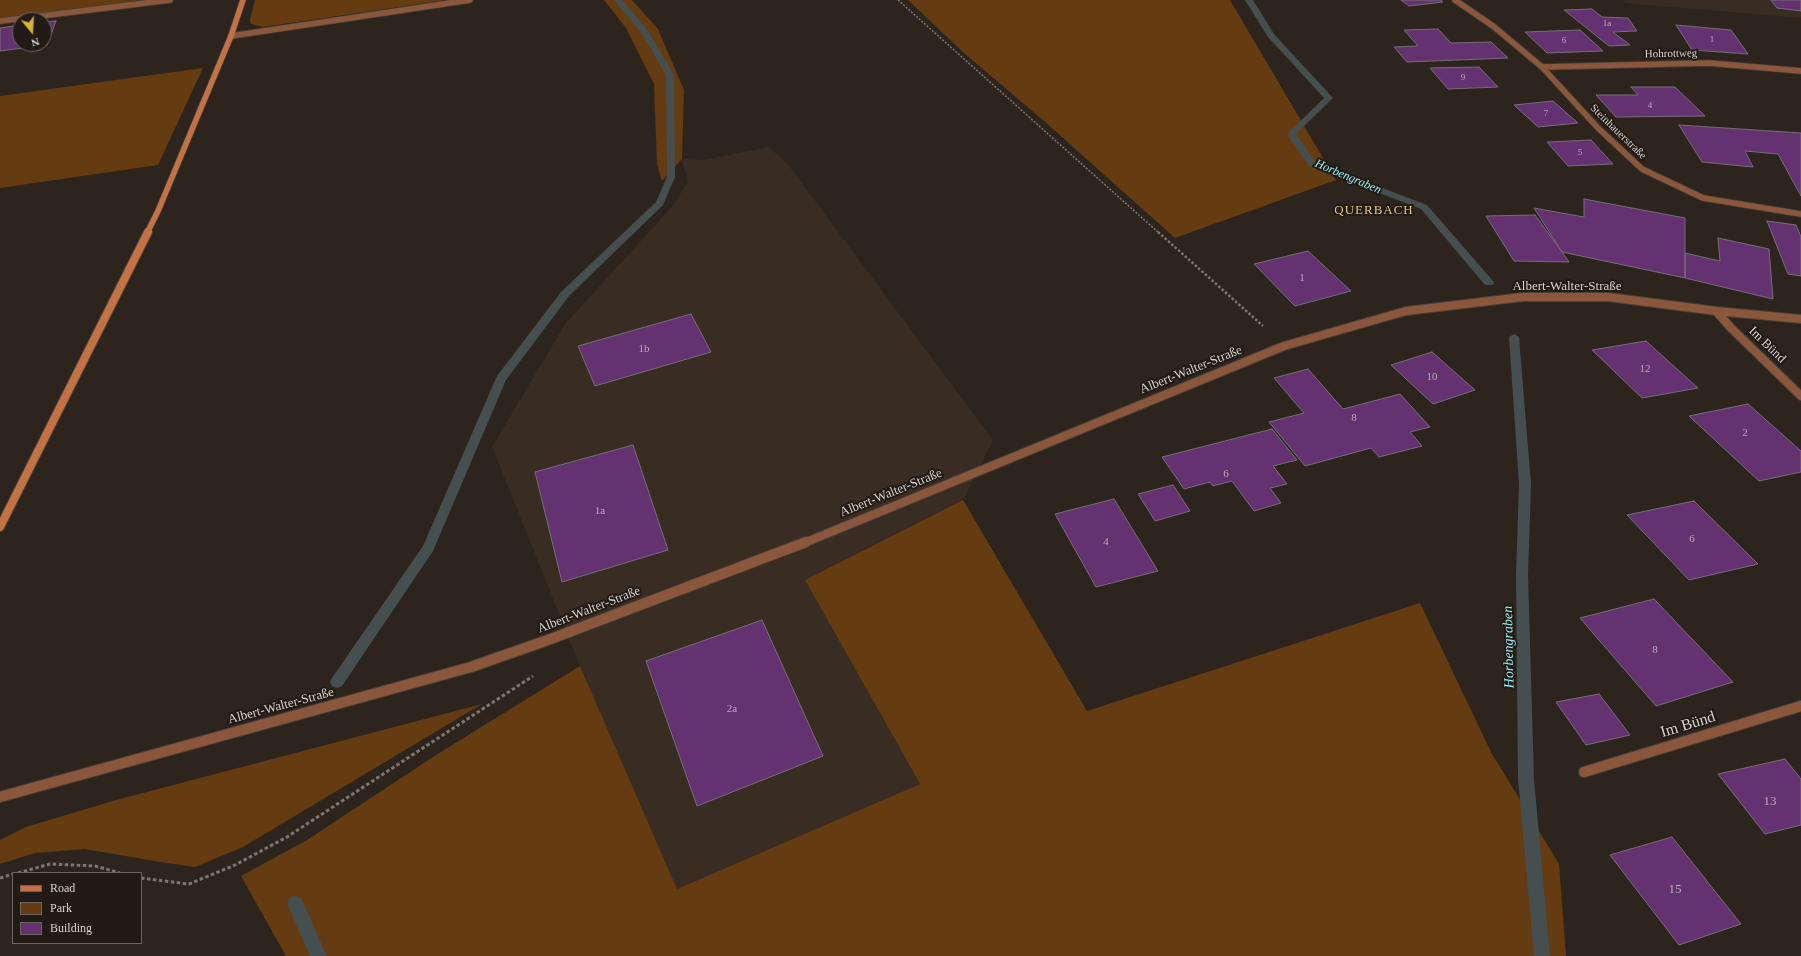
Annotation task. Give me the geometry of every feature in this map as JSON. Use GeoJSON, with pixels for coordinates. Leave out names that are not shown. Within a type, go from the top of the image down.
{"type":"FeatureCollection","features":[{"type":"Feature","properties":{"kind":"main road"},"geometry":{"type":"LineString","coordinates":[[0,527],[158,211],[231,36],[243,0]]}},
{"type":"Feature","properties":{"kind":"street"},"geometry":{"type":"LineString","coordinates":[[0,21],[170,0]]}},
{"type":"Feature","properties":{"kind":"street"},"geometry":{"type":"LineString","coordinates":[[231,36],[470,0]]}},
{"type":"Feature","properties":{"kind":"street","name":"Steinhauerstraße"},"geometry":{"type":"LineString","coordinates":[[1455,0],[1493,26],[1542,67],[1598,128],[1642,169],[1703,198],[1801,214]]}},
{"type":"Feature","properties":{"kind":"street","name":"Hohrottweg"},"geometry":{"type":"LineString","coordinates":[[1542,67],[1708,63],[1801,71]]}},
{"type":"Feature","properties":{"kind":"street","name":"Albert-Walter-Straße"},"geometry":{"type":"LineString","coordinates":[[0,797],[472,667],[548,640],[817,538],[1284,346],[1406,311],[1522,297],[1608,298],[1716,311],[1801,319]]}},
{"type":"Feature","properties":{"kind":"street","name":"Im Bünd"},"geometry":{"type":"LineString","coordinates":[[1716,311],[1731,328],[1801,396]]}},
{"type":"Feature","properties":{"kind":"street","name":"Im Bünd"},"geometry":{"type":"LineString","coordinates":[[1584,772],[1801,706]]}},
{"type":"Feature","properties":{"kind":"path"},"geometry":{"type":"LineString","coordinates":[[898,0],[1284,346]]}},
{"type":"Feature","properties":{"kind":"path"},"geometry":{"type":"LineString","coordinates":[[142,878],[189,884],[235,865],[287,837],[540,671],[548,640]]}},
{"type":"Feature","properties":{"kind":"path"},"geometry":{"type":"LineString","coordinates":[[22,872],[50,864],[95,866],[116,872]]}},
{"type":"Feature","properties":{"kind":"path"},"geometry":{"type":"LineString","coordinates":[[0,878],[12,874]]}},
{"type":"Feature","properties":{"kind":"shaded area"},"geometry":{"type":"Polygon","coordinates":[[[1623,0],[1801,0],[1801,18],[1625,3],[1623,0]]]}},
{"type":"Feature","properties":{"kind":"shaded area"},"geometry":{"type":"Polygon","coordinates":[[[769,147],[790,167],[993,440],[963,500],[805,580],[920,784],[677,889],[580,666],[492,447],[565,324],[670,209],[688,182],[682,159],[703,160],[769,147]]]}},
{"type":"Feature","properties":{"kind":"green space"},"geometry":{"type":"Polygon","coordinates":[[[0,0],[143,0],[48,12],[12,12],[12,16],[0,18],[0,0]]]}},
{"type":"Feature","properties":{"kind":"green space"},"geometry":{"type":"Polygon","coordinates":[[[255,0],[446,0],[263,27],[251,24],[250,20],[255,0]]]}},
{"type":"Feature","properties":{"kind":"green space"},"geometry":{"type":"Polygon","coordinates":[[[604,0],[632,0],[658,29],[684,90],[682,159],[662,181],[657,164],[654,84],[626,28],[604,0]]]}},
{"type":"Feature","properties":{"kind":"green space"},"geometry":{"type":"Polygon","coordinates":[[[908,0],[1230,0],[1336,180],[1175,238],[1044,121],[964,53],[908,0]]]}},
{"type":"Feature","properties":{"kind":"green space"},"geometry":{"type":"Polygon","coordinates":[[[203,68],[158,165],[0,188],[0,96],[203,68]]]}},
{"type":"Feature","properties":{"kind":"green space"},"geometry":{"type":"Polygon","coordinates":[[[963,500],[1087,711],[1420,603],[1491,752],[1559,864],[1566,956],[286,956],[241,876],[307,840],[436,755],[580,666],[677,889],[920,784],[805,580],[963,500]]]}},
{"type":"Feature","properties":{"kind":"green space"},"geometry":{"type":"Polygon","coordinates":[[[482,704],[243,847],[195,867],[85,849],[35,853],[0,864],[0,840],[26,827],[116,800],[482,704]]]}},
{"type":"Feature","properties":{"kind":"building"},"geometry":{"type":"Polygon","coordinates":[[[1401,0],[1441,0],[1443,2],[1409,6],[1401,0]]]}},
{"type":"Feature","properties":{"kind":"building"},"geometry":{"type":"Polygon","coordinates":[[[1771,0],[1801,0],[1801,11],[1777,8],[1771,0]]]}},
{"type":"Feature","properties":{"kind":"building"},"geometry":{"type":"Polygon","coordinates":[[[1592,9],[1602,17],[1628,18],[1637,31],[1613,32],[1630,45],[1609,46],[1564,10],[1592,9]]]}},
{"type":"Feature","properties":{"kind":"building"},"geometry":{"type":"Polygon","coordinates":[[[52,21],[56,21],[52,32],[52,21]]]}},
{"type":"Feature","properties":{"kind":"building"},"geometry":{"type":"Polygon","coordinates":[[[1676,25],[1731,30],[1748,54],[1692,50],[1676,25]]]}},
{"type":"Feature","properties":{"kind":"building"},"geometry":{"type":"Polygon","coordinates":[[[12,26],[12,49],[0,51],[0,28],[12,26]]]}},
{"type":"Feature","properties":{"kind":"building"},"geometry":{"type":"Polygon","coordinates":[[[1438,29],[1451,43],[1491,42],[1508,58],[1407,62],[1394,47],[1418,46],[1404,30],[1438,29]]]}},
{"type":"Feature","properties":{"kind":"building"},"geometry":{"type":"Polygon","coordinates":[[[1580,30],[1603,51],[1547,53],[1525,32],[1580,30]]]}},
{"type":"Feature","properties":{"kind":"building"},"geometry":{"type":"Polygon","coordinates":[[[1479,67],[1498,87],[1448,89],[1430,68],[1479,67]]]}},
{"type":"Feature","properties":{"kind":"building"},"geometry":{"type":"Polygon","coordinates":[[[1631,87],[1675,87],[1705,116],[1616,117],[1596,95],[1638,95],[1631,87]]]}},
{"type":"Feature","properties":{"kind":"building"},"geometry":{"type":"Polygon","coordinates":[[[1553,101],[1578,123],[1538,127],[1514,105],[1553,101]]]}},
{"type":"Feature","properties":{"kind":"building"},"geometry":{"type":"Polygon","coordinates":[[[1679,125],[1801,133],[1801,196],[1778,154],[1745,151],[1753,167],[1702,162],[1679,125]]]}},
{"type":"Feature","properties":{"kind":"building"},"geometry":{"type":"Polygon","coordinates":[[[1591,140],[1613,164],[1568,166],[1547,142],[1591,140]]]}},
{"type":"Feature","properties":{"kind":"building"},"geometry":{"type":"Polygon","coordinates":[[[1584,199],[1685,218],[1685,278],[1562,252],[1534,208],[1584,217],[1584,199]]]}},
{"type":"Feature","properties":{"kind":"building"},"geometry":{"type":"Polygon","coordinates":[[[1535,215],[1569,262],[1514,261],[1486,216],[1535,215]]]}},
{"type":"Feature","properties":{"kind":"building"},"geometry":{"type":"Polygon","coordinates":[[[1767,221],[1796,225],[1801,237],[1801,276],[1788,274],[1767,221]]]}},
{"type":"Feature","properties":{"kind":"building"},"geometry":{"type":"Polygon","coordinates":[[[1718,238],[1769,249],[1773,299],[1685,278],[1685,253],[1720,261],[1718,238]]]}},
{"type":"Feature","properties":{"kind":"building"},"geometry":{"type":"Polygon","coordinates":[[[1308,251],[1351,291],[1295,306],[1254,264],[1308,251]]]}},
{"type":"Feature","properties":{"kind":"building"},"geometry":{"type":"Polygon","coordinates":[[[691,314],[711,352],[595,386],[578,346],[691,314]]]}},
{"type":"Feature","properties":{"kind":"building"},"geometry":{"type":"Polygon","coordinates":[[[1646,341],[1698,388],[1642,398],[1592,350],[1646,341]]]}},
{"type":"Feature","properties":{"kind":"building"},"geometry":{"type":"Polygon","coordinates":[[[1432,352],[1475,390],[1433,404],[1391,365],[1432,352]]]}},
{"type":"Feature","properties":{"kind":"building"},"geometry":{"type":"Polygon","coordinates":[[[1308,369],[1343,409],[1400,394],[1430,427],[1410,432],[1422,446],[1379,457],[1371,448],[1305,466],[1269,422],[1304,413],[1274,378],[1308,369]]]}},
{"type":"Feature","properties":{"kind":"building"},"geometry":{"type":"Polygon","coordinates":[[[1748,404],[1801,451],[1801,472],[1759,481],[1689,416],[1748,404]]]}},
{"type":"Feature","properties":{"kind":"building"},"geometry":{"type":"Polygon","coordinates":[[[1272,429],[1297,460],[1273,466],[1287,484],[1270,488],[1281,503],[1254,511],[1232,481],[1213,486],[1210,482],[1184,489],[1162,457],[1272,429]]]}},
{"type":"Feature","properties":{"kind":"building"},"geometry":{"type":"Polygon","coordinates":[[[633,445],[668,550],[562,582],[535,472],[633,445]]]}},
{"type":"Feature","properties":{"kind":"building"},"geometry":{"type":"Polygon","coordinates":[[[1173,485],[1190,511],[1155,521],[1138,494],[1173,485]]]}},
{"type":"Feature","properties":{"kind":"building"},"geometry":{"type":"Polygon","coordinates":[[[1114,499],[1158,571],[1096,587],[1055,514],[1114,499]]]}},
{"type":"Feature","properties":{"kind":"building"},"geometry":{"type":"Polygon","coordinates":[[[1694,501],[1758,564],[1689,580],[1627,515],[1694,501]]]}},
{"type":"Feature","properties":{"kind":"building"},"geometry":{"type":"Polygon","coordinates":[[[1654,599],[1733,682],[1656,706],[1580,618],[1654,599]]]}},
{"type":"Feature","properties":{"kind":"building"},"geometry":{"type":"Polygon","coordinates":[[[762,620],[823,756],[697,806],[646,661],[762,620]]]}},
{"type":"Feature","properties":{"kind":"building"},"geometry":{"type":"Polygon","coordinates":[[[1599,694],[1630,735],[1586,745],[1556,702],[1599,694]]]}},
{"type":"Feature","properties":{"kind":"building"},"geometry":{"type":"Polygon","coordinates":[[[1785,759],[1801,779],[1801,825],[1765,834],[1718,774],[1785,759]]]}},
{"type":"Feature","properties":{"kind":"building"},"geometry":{"type":"Polygon","coordinates":[[[1672,837],[1741,924],[1679,945],[1610,855],[1672,837]]]}},
{"type":"Feature","properties":{"kind":"waterway"},"geometry":{"type":"LineString","coordinates":[[337,682],[429,548],[501,379],[565,294],[660,203],[671,177],[670,75],[644,31],[618,0]]}},
{"type":"Feature","properties":{"kind":"waterway","name":"Horbengraben"},"geometry":{"type":"LineString","coordinates":[[1249,0],[1271,35],[1329,98],[1291,134],[1312,164],[1424,207],[1489,283]]}},
{"type":"Feature","properties":{"kind":"waterway","name":"Horbengraben"},"geometry":{"type":"LineString","coordinates":[[1514,337],[1525,484],[1522,575],[1526,779],[1542,956]]}},
{"type":"Feature","properties":{"kind":"waterway"},"geometry":{"type":"LineString","coordinates":[[295,904],[319,956]]}},
{"type":"Feature","properties":{"kind":"district","name":"QUERBACH"},"geometry":{"type":"Point","coordinates":[1374,211]}}]}
